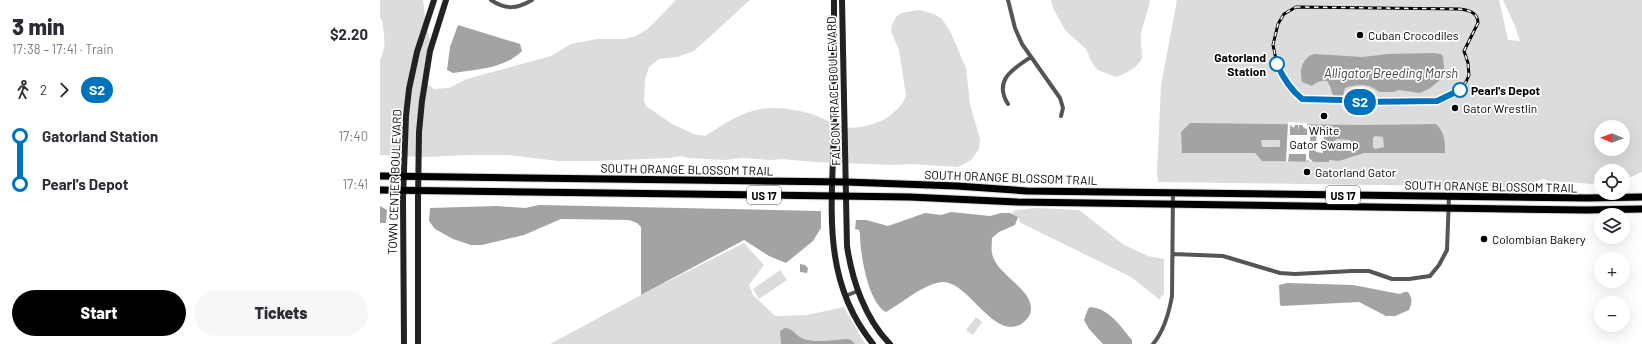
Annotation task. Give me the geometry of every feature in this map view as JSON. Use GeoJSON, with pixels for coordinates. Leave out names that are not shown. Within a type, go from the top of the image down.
{"type":"FeatureCollection","features":[{"type":"Feature","properties":{"kind":"main road","name":"SOUTH ORANGE BLOSSOM TRAIL"},"geometry":{"type":"LineString","coordinates":[[380,176],[846,182],[1027,190],[1173,193],[1587,198],[1642,197]]}},
{"type":"Feature","properties":{"kind":"main road","name":"SOUTH ORANGE BLOSSOM TRAIL"},"geometry":{"type":"LineString","coordinates":[[380,190],[910,197],[1017,202],[1586,210],[1642,209]]}},
{"type":"Feature","properties":{"kind":"street","name":"TOWN CENTER BOULEVARD"},"geometry":{"type":"LineString","coordinates":[[404,344],[403,190],[406,116],[409,89],[417,52],[434,0]]}},
{"type":"Feature","properties":{"kind":"street","name":"TOWN CENTER BOULEVARD"},"geometry":{"type":"LineString","coordinates":[[418,344],[419,132],[426,71],[436,29],[446,0]]}},
{"type":"Feature","properties":{"kind":"street"},"geometry":{"type":"LineString","coordinates":[[491,0],[497,4],[510,8],[523,6],[532,0]]}},
{"type":"Feature","properties":{"kind":"street","name":"FALCON TRACE BOULEVARD"},"geometry":{"type":"LineString","coordinates":[[834,0],[832,196],[833,247],[836,266],[846,296],[857,319],[874,344]]}},
{"type":"Feature","properties":{"kind":"street","name":"FALCON TRACE BOULEVARD"},"geometry":{"type":"LineString","coordinates":[[842,0],[847,246],[849,262],[858,291],[872,319],[890,344]]}},
{"type":"Feature","properties":{"kind":"street"},"geometry":{"type":"LineString","coordinates":[[1008,0],[1015,28],[1022,44],[1060,98],[1063,108],[1061,116]]}},
{"type":"Feature","properties":{"kind":"street"},"geometry":{"type":"LineString","coordinates":[[1008,104],[1004,97],[1004,80],[1011,71],[1031,57]]}},
{"type":"Feature","properties":{"kind":"street"},"geometry":{"type":"LineString","coordinates":[[1153,344],[1170,312],[1172,296],[1173,193]]}},
{"type":"Feature","properties":{"kind":"street"},"geometry":{"type":"LineString","coordinates":[[1346,195],[1346,206]]}},
{"type":"Feature","properties":{"kind":"street"},"geometry":{"type":"LineString","coordinates":[[1173,254],[1223,256],[1280,273],[1295,274],[1352,270],[1369,271],[1392,278],[1409,279],[1430,276],[1439,265],[1447,250],[1449,196]]}},
{"type":"Feature","properties":{"kind":"street"},"geometry":{"type":"LineString","coordinates":[[846,296],[858,291]]}},
{"type":"Feature","properties":{"kind":"shaded area"},"geometry":{"type":"Polygon","coordinates":[[[380,0],[423,0],[426,26],[430,39],[426,77],[427,84],[434,89],[449,88],[467,79],[551,56],[571,44],[597,39],[624,39],[636,36],[649,28],[676,0],[750,0],[694,51],[677,57],[659,59],[649,67],[645,80],[644,101],[646,106],[672,124],[694,134],[705,136],[738,116],[765,108],[803,112],[815,115],[840,126],[853,128],[874,124],[887,118],[900,106],[906,95],[899,50],[891,31],[892,25],[896,17],[901,13],[919,10],[934,14],[942,19],[950,31],[966,68],[970,104],[980,139],[979,149],[971,160],[958,167],[911,164],[895,165],[814,162],[782,159],[771,160],[742,158],[724,160],[689,158],[681,156],[670,158],[558,161],[508,155],[425,157],[380,155],[380,60],[384,50],[384,41],[382,20],[380,18],[380,0]]]}},
{"type":"Feature","properties":{"kind":"shaded area"},"geometry":{"type":"Polygon","coordinates":[[[1051,0],[1150,0],[1141,34],[1142,56],[1139,64],[1132,70],[1116,77],[1098,70],[1092,63],[1086,49],[1065,30],[1053,8],[1051,0]]]}},
{"type":"Feature","properties":{"kind":"shaded area"},"geometry":{"type":"Polygon","coordinates":[[[1177,0],[1499,0],[1508,40],[1520,41],[1503,0],[1642,0],[1642,172],[1630,177],[1630,164],[1594,164],[1594,184],[1548,181],[1544,179],[1515,187],[1158,182],[1157,173],[1161,86],[1177,0]]]}},
{"type":"Feature","properties":{"kind":"shaded area"},"geometry":{"type":"Polygon","coordinates":[[[1037,208],[1079,210],[1124,245],[1148,256],[1164,259],[1164,295],[1161,296],[1160,300],[1131,277],[1021,223],[1018,217],[1011,213],[1015,210],[1037,208]]]}},
{"type":"Feature","properties":{"kind":"shaded area"},"geometry":{"type":"Polygon","coordinates":[[[744,243],[764,265],[749,285],[753,295],[775,316],[807,315],[844,307],[865,344],[550,344],[641,295],[744,243]]]}},
{"type":"Feature","properties":{"kind":"shaded area"},"geometry":{"type":"Polygon","coordinates":[[[780,270],[787,280],[759,299],[753,289],[780,270]]]}},
{"type":"Feature","properties":{"kind":"shaded area"},"geometry":{"type":"Polygon","coordinates":[[[976,317],[982,322],[973,335],[966,330],[976,317]]]}},
{"type":"Feature","properties":{"kind":"water"},"geometry":{"type":"Polygon","coordinates":[[[458,25],[520,44],[522,51],[515,57],[498,65],[453,73],[447,70],[450,47],[458,25]]]}},
{"type":"Feature","properties":{"kind":"water","name":"Alligator Breeding Marsh"},"geometry":{"type":"Polygon","coordinates":[[[1314,54],[1363,57],[1388,54],[1441,54],[1443,57],[1445,76],[1429,89],[1420,93],[1399,90],[1393,92],[1379,92],[1371,87],[1358,85],[1345,88],[1343,96],[1333,96],[1327,81],[1315,83],[1312,86],[1302,82],[1302,65],[1307,58],[1314,54]]]}},
{"type":"Feature","properties":{"kind":"water"},"geometry":{"type":"Polygon","coordinates":[[[1190,123],[1364,125],[1436,124],[1444,137],[1445,153],[1364,153],[1339,161],[1329,160],[1329,162],[1262,161],[1255,153],[1182,153],[1181,132],[1190,123]],[[1375,136],[1373,138],[1373,147],[1375,149],[1384,147],[1383,137],[1375,136]],[[1337,139],[1333,142],[1335,148],[1343,146],[1343,148],[1349,148],[1352,142],[1350,140],[1337,139]],[[1261,140],[1262,147],[1279,147],[1280,140],[1261,140]]]}},
{"type":"Feature","properties":{"kind":"water"},"geometry":{"type":"Polygon","coordinates":[[[539,205],[821,211],[821,228],[813,241],[786,263],[769,256],[744,240],[641,295],[641,227],[637,223],[629,220],[561,219],[524,235],[482,245],[471,245],[453,239],[435,229],[429,221],[430,208],[496,206],[525,208],[539,205]]]}},
{"type":"Feature","properties":{"kind":"water"},"geometry":{"type":"Polygon","coordinates":[[[380,206],[387,210],[386,223],[380,223],[380,206]]]}},
{"type":"Feature","properties":{"kind":"water"},"geometry":{"type":"Polygon","coordinates":[[[951,212],[990,216],[1001,213],[1010,213],[1018,217],[1015,225],[999,232],[992,238],[992,253],[999,268],[1019,287],[1029,301],[1031,309],[1029,317],[1024,322],[1014,327],[1004,325],[994,320],[955,285],[945,282],[930,285],[886,312],[874,299],[863,265],[860,234],[859,230],[855,229],[856,220],[866,220],[888,226],[925,213],[941,215],[951,212]]]}},
{"type":"Feature","properties":{"kind":"water"},"geometry":{"type":"Polygon","coordinates":[[[800,264],[805,265],[808,268],[807,273],[800,272],[800,264]]]}},
{"type":"Feature","properties":{"kind":"water"},"geometry":{"type":"Polygon","coordinates":[[[1287,283],[1353,285],[1400,294],[1408,292],[1411,297],[1411,303],[1409,310],[1395,316],[1386,316],[1359,302],[1282,306],[1280,305],[1279,285],[1287,283]]]}},
{"type":"Feature","properties":{"kind":"water"},"geometry":{"type":"Polygon","coordinates":[[[1090,307],[1097,308],[1109,314],[1132,340],[1132,344],[1103,344],[1089,329],[1084,320],[1090,307]]]}},
{"type":"Feature","properties":{"kind":"water"},"geometry":{"type":"Polygon","coordinates":[[[785,328],[790,329],[802,338],[809,340],[825,341],[847,339],[851,340],[855,344],[781,344],[780,331],[785,328]]]}},
{"type":"Feature","properties":{"kind":"pier"},"geometry":{"type":"Polygon","coordinates":[[[1288,122],[1307,123],[1307,125],[1311,125],[1310,141],[1316,141],[1317,134],[1324,135],[1323,153],[1316,152],[1316,147],[1309,147],[1309,158],[1313,162],[1308,160],[1306,162],[1306,154],[1289,154],[1288,162],[1286,162],[1288,122]],[[1290,125],[1290,135],[1307,135],[1307,129],[1302,125],[1299,125],[1299,131],[1298,125],[1295,125],[1294,128],[1290,125]]]}},
{"type":"Feature","properties":{"kind":"railway"},"geometry":{"type":"LineString","coordinates":[[1296,7],[1459,9],[1472,12],[1478,19],[1478,23],[1464,51],[1468,63],[1469,75],[1466,82],[1459,90],[1441,100],[1361,102],[1302,99],[1290,87],[1283,77],[1277,64],[1273,45],[1278,24],[1284,14],[1296,7]]}},
{"type":"Feature","properties":{"kind":"train","name":"S2"},"geometry":{"type":"LineString","coordinates":[[1277,64],[1290,87],[1302,99],[1361,102],[1437,101],[1460,90]]}},
{"type":"Feature","properties":{"kind":"place","name":"Cuban Crocodiles"},"geometry":{"type":"Point","coordinates":[1360,35]}},
{"type":"Feature","properties":{"kind":"place","name":"Gatorland Station"},"geometry":{"type":"Point","coordinates":[1277,64]}},
{"type":"Feature","properties":{"kind":"place","name":"Pearl's Depot"},"geometry":{"type":"Point","coordinates":[1460,90]}},
{"type":"Feature","properties":{"kind":"place","name":"Gator Wrestlin"},"geometry":{"type":"Point","coordinates":[1455,108]}},
{"type":"Feature","properties":{"kind":"place","name":"White Gator Swamp"},"geometry":{"type":"Point","coordinates":[1324,116]}},
{"type":"Feature","properties":{"kind":"place","name":"Gatorland Gator"},"geometry":{"type":"Point","coordinates":[1307,172]}},
{"type":"Feature","properties":{"kind":"place","name":"Colombian Bakery"},"geometry":{"type":"Point","coordinates":[1484,239]}}]}
